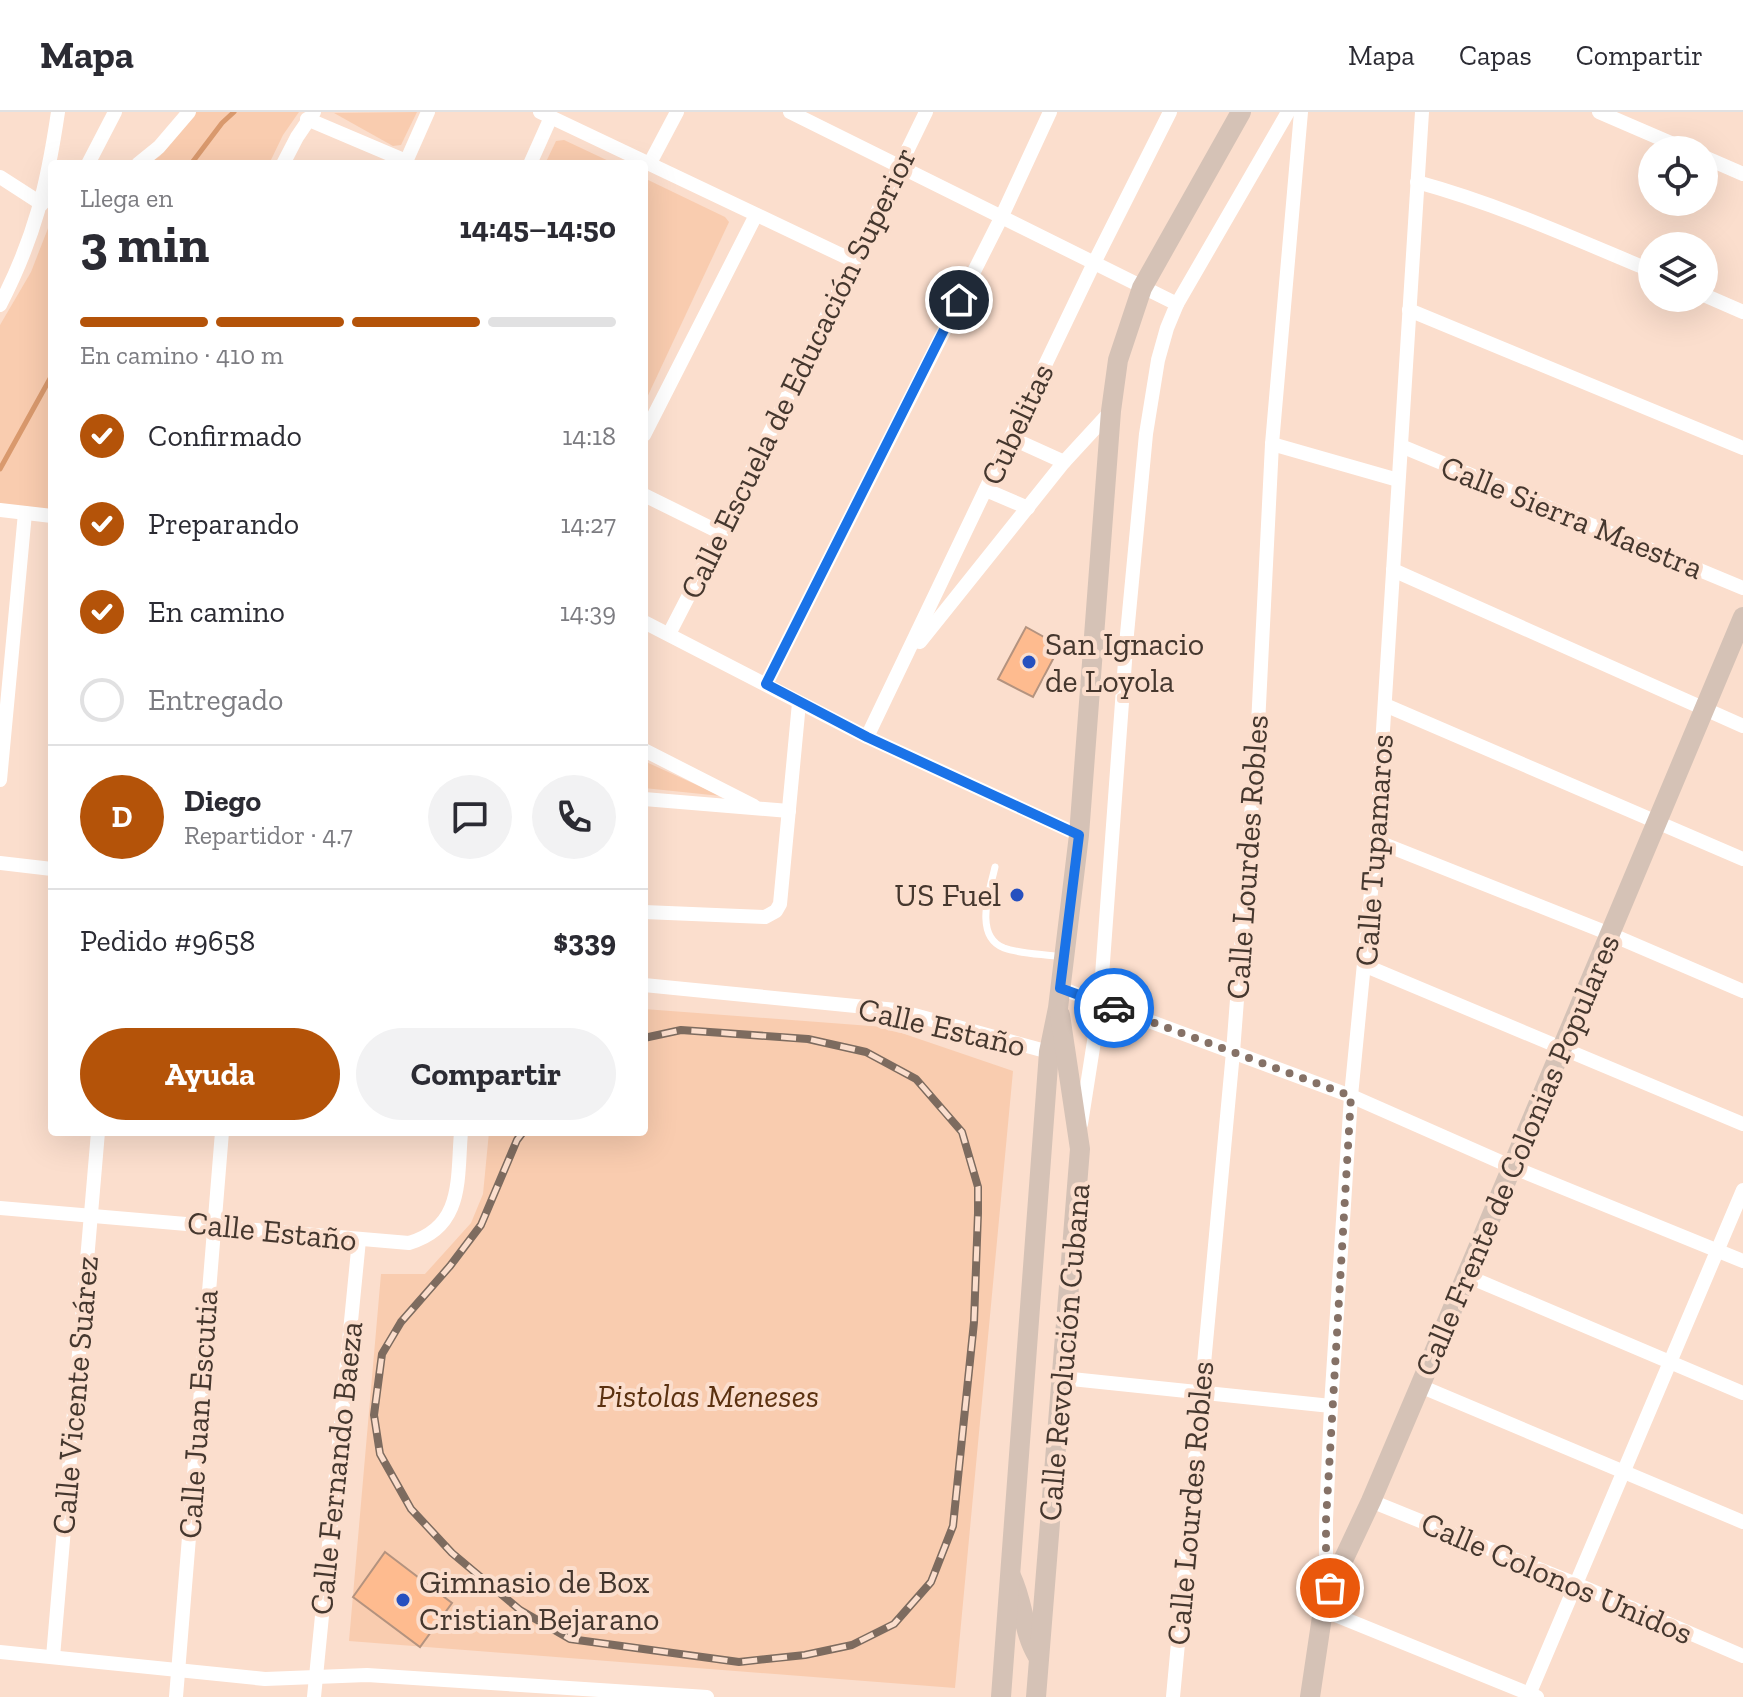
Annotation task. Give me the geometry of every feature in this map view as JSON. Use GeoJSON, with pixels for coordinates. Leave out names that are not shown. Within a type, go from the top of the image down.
{"type":"FeatureCollection","features":[{"type":"Feature","properties":{"kind":"street"},"geometry":{"type":"LineString","coordinates":[[52,160],[58,112]]}},
{"type":"Feature","properties":{"kind":"street"},"geometry":{"type":"LineString","coordinates":[[90,160],[115,112]]}},
{"type":"Feature","properties":{"kind":"street"},"geometry":{"type":"LineString","coordinates":[[143,160],[159,147],[189,112]]}},
{"type":"Feature","properties":{"kind":"street"},"geometry":{"type":"LineString","coordinates":[[407,160],[428,112]]}},
{"type":"Feature","properties":{"kind":"street"},"geometry":{"type":"LineString","coordinates":[[677,112],[650,163],[854,261]]}},
{"type":"Feature","properties":{"kind":"street","name":"Calle Escuela de Educación Superior"},"geometry":{"type":"LineString","coordinates":[[669,634],[926,112]]}},
{"type":"Feature","properties":{"kind":"street"},"geometry":{"type":"LineString","coordinates":[[766,684],[1001,218],[1050,112]]}},
{"type":"Feature","properties":{"kind":"street","name":"Cubelitas"},"geometry":{"type":"LineString","coordinates":[[867,737],[1093,265],[1170,112]]}},
{"type":"Feature","properties":{"kind":"street","name":"Calle Revolución Cubana"},"geometry":{"type":"LineString","coordinates":[[1001,1697],[1049,1052],[1059,998],[1079,835],[1111,411],[1118,360],[1142,288],[1241,112]]}},
{"type":"Feature","properties":{"kind":"street"},"geometry":{"type":"LineString","coordinates":[[1080,1132],[1100,1003],[1127,634],[1146,434],[1158,360],[1177,304],[1288,112]]}},
{"type":"Feature","properties":{"kind":"street","name":"Calle Lourdes Robles"},"geometry":{"type":"LineString","coordinates":[[1173,1697],[1233,1052],[1258,725],[1272,444],[1301,112]]}},
{"type":"Feature","properties":{"kind":"street","name":"Calle Tupamaros"},"geometry":{"type":"LineString","coordinates":[[1330,1588],[1326,1520],[1331,1406],[1351,1096],[1376,841],[1422,112]]}},
{"type":"Feature","properties":{"kind":"street"},"geometry":{"type":"LineString","coordinates":[[1599,112],[1655,136]]}},
{"type":"Feature","properties":{"kind":"street"},"geometry":{"type":"LineString","coordinates":[[797,113],[1093,265],[1177,304]]}},
{"type":"Feature","properties":{"kind":"street"},"geometry":{"type":"LineString","coordinates":[[285,160],[311,115],[400,160]]}},
{"type":"Feature","properties":{"kind":"street"},"geometry":{"type":"LineString","coordinates":[[531,160],[545,115],[643,160]]}},
{"type":"Feature","properties":{"kind":"street"},"geometry":{"type":"LineString","coordinates":[[1718,163],[1743,174]]}},
{"type":"Feature","properties":{"kind":"street"},"geometry":{"type":"LineString","coordinates":[[0,177],[42,204]]}},
{"type":"Feature","properties":{"kind":"street"},"geometry":{"type":"LineString","coordinates":[[0,305],[15,276],[48,181]]}},
{"type":"Feature","properties":{"kind":"street"},"geometry":{"type":"LineString","coordinates":[[1417,182],[1448,190],[1638,265]]}},
{"type":"Feature","properties":{"kind":"street"},"geometry":{"type":"LineString","coordinates":[[648,427],[756,215]]}},
{"type":"Feature","properties":{"kind":"street"},"geometry":{"type":"LineString","coordinates":[[1718,301],[1743,312]]}},
{"type":"Feature","properties":{"kind":"street"},"geometry":{"type":"LineString","coordinates":[[1409,310],[1743,448]]}},
{"type":"Feature","properties":{"kind":"street"},"geometry":{"type":"LineString","coordinates":[[905,660],[1064,462],[1111,411]]}},
{"type":"Feature","properties":{"kind":"street"},"geometry":{"type":"LineString","coordinates":[[1011,438],[1064,462]]}},
{"type":"Feature","properties":{"kind":"street"},"geometry":{"type":"LineString","coordinates":[[1272,444],[1398,480]]}},
{"type":"Feature","properties":{"kind":"street","name":"Calle Sierra Maestra"},"geometry":{"type":"LineString","coordinates":[[1401,446],[1743,588]]}},
{"type":"Feature","properties":{"kind":"street"},"geometry":{"type":"LineString","coordinates":[[986,490],[1028,508]]}},
{"type":"Feature","properties":{"kind":"street"},"geometry":{"type":"LineString","coordinates":[[648,497],[721,533]]}},
{"type":"Feature","properties":{"kind":"street"},"geometry":{"type":"LineString","coordinates":[[0,510],[48,516]]}},
{"type":"Feature","properties":{"kind":"street"},"geometry":{"type":"LineString","coordinates":[[0,780],[25,513]]}},
{"type":"Feature","properties":{"kind":"street"},"geometry":{"type":"LineString","coordinates":[[1393,570],[1743,726]]}},
{"type":"Feature","properties":{"kind":"street","name":"Calle Frente de Colonias Populares"},"geometry":{"type":"LineString","coordinates":[[1310,1697],[1323,1610],[1330,1588],[1371,1501],[1467,1276],[1743,617]]}},
{"type":"Feature","properties":{"kind":"street"},"geometry":{"type":"LineString","coordinates":[[648,624],[867,737],[1079,835]]}},
{"type":"Feature","properties":{"kind":"street"},"geometry":{"type":"LineString","coordinates":[[648,912],[765,917],[776,911],[780,904],[799,703]]}},
{"type":"Feature","properties":{"kind":"street"},"geometry":{"type":"LineString","coordinates":[[1385,705],[1743,859]]}},
{"type":"Feature","properties":{"kind":"street"},"geometry":{"type":"LineString","coordinates":[[648,752],[758,809]]}},
{"type":"Feature","properties":{"kind":"street"},"geometry":{"type":"LineString","coordinates":[[648,799],[789,811]]}},
{"type":"Feature","properties":{"kind":"street"},"geometry":{"type":"LineString","coordinates":[[1376,841],[1610,934],[1743,991]]}},
{"type":"Feature","properties":{"kind":"street"},"geometry":{"type":"LineString","coordinates":[[0,863],[48,869]]}},
{"type":"Feature","properties":{"kind":"street"},"geometry":{"type":"LineString","coordinates":[[1366,966],[1743,1124]]}},
{"type":"Feature","properties":{"kind":"street","name":"Calle Estaño"},"geometry":{"type":"LineString","coordinates":[[648,985],[896,1010],[1049,1052]]}},
{"type":"Feature","properties":{"kind":"street"},"geometry":{"type":"LineString","coordinates":[[1059,998],[1100,1003],[1351,1096],[1512,1167],[1743,1261]]}},
{"type":"Feature","properties":{"kind":"street","name":"Calle Revolución Cubana"},"geometry":{"type":"LineString","coordinates":[[1036,1697],[1080,1149],[1059,998]]}},
{"type":"Feature","properties":{"kind":"street","name":"Calle Vicente Suárez"},"geometry":{"type":"LineString","coordinates":[[53,1657],[98,1136]]}},
{"type":"Feature","properties":{"kind":"street","name":"Calle Juan Escutia"},"geometry":{"type":"LineString","coordinates":[[176,1697],[222,1136]]}},
{"type":"Feature","properties":{"kind":"street","name":"Calle Estaño"},"geometry":{"type":"LineString","coordinates":[[0,1208],[409,1243],[430,1235],[445,1223],[456,1193],[461,1136]]}},
{"type":"Feature","properties":{"kind":"street"},"geometry":{"type":"LineString","coordinates":[[1323,1610],[1532,1696],[1576,1584],[1743,1190]]}},
{"type":"Feature","properties":{"kind":"street","name":"Calle Fernando Baeza"},"geometry":{"type":"LineString","coordinates":[[314,1697],[359,1240]]}},
{"type":"Feature","properties":{"kind":"street"},"geometry":{"type":"LineString","coordinates":[[1467,1276],[1743,1393]]}},
{"type":"Feature","properties":{"kind":"street"},"geometry":{"type":"LineString","coordinates":[[1062,1378],[1331,1406]]}},
{"type":"Feature","properties":{"kind":"street"},"geometry":{"type":"LineString","coordinates":[[1420,1386],[1743,1522]]}},
{"type":"Feature","properties":{"kind":"street","name":"Calle Colonos Unidos"},"geometry":{"type":"LineString","coordinates":[[1371,1501],[1743,1656]]}},
{"type":"Feature","properties":{"kind":"street"},"geometry":{"type":"LineString","coordinates":[[1009,1573],[1024,1608],[1028,1637],[1040,1660]]}},
{"type":"Feature","properties":{"kind":"street"},"geometry":{"type":"LineString","coordinates":[[0,1652],[265,1679],[367,1675],[707,1697]]}},
{"type":"Feature","properties":{"kind":"lane"},"geometry":{"type":"LineString","coordinates":[[995,867],[986,919],[995,942],[1004,948],[1063,957]]}},
{"type":"Feature","properties":{"kind":"green space"},"geometry":{"type":"Polygon","coordinates":[[[196,112],[299,112],[271,160],[154,160],[196,112]]]}},
{"type":"Feature","properties":{"kind":"green space"},"geometry":{"type":"Polygon","coordinates":[[[417,112],[401,145],[393,146],[334,113],[417,112]]]}},
{"type":"Feature","properties":{"kind":"green space"},"geometry":{"type":"Polygon","coordinates":[[[564,140],[606,160],[547,160],[556,141],[564,140]]]}},
{"type":"Feature","properties":{"kind":"green space"},"geometry":{"type":"Polygon","coordinates":[[[648,180],[725,217],[729,222],[648,395],[648,180]]]}},
{"type":"Feature","properties":{"kind":"green space"},"geometry":{"type":"Polygon","coordinates":[[[48,228],[48,510],[0,504],[0,325],[31,272],[48,228]]]}},
{"type":"Feature","properties":{"kind":"green space"},"geometry":{"type":"Polygon","coordinates":[[[648,763],[721,796],[648,788],[648,763]]]}},
{"type":"Feature","properties":{"kind":"green space","name":"Pistolas Meneses"},"geometry":{"type":"Polygon","coordinates":[[[648,1009],[884,1027],[1013,1071],[955,1688],[349,1641],[381,1274],[425,1274],[471,1223],[483,1194],[489,1136],[648,1136],[648,1009]]]}},
{"type":"Feature","properties":{"kind":"building","name":"San Ignacio de Loyola"},"geometry":{"type":"Polygon","coordinates":[[[1026,627],[1060,646],[1033,697],[998,679],[1026,627]]]}},
{"type":"Feature","properties":{"kind":"building","name":"Gimnasio de Box Cristian Bejarano"},"geometry":{"type":"Polygon","coordinates":[[[385,1552],[452,1603],[420,1647],[353,1597],[385,1552]]]}},
{"type":"Feature","properties":{"kind":"waterway"},"geometry":{"type":"LineString","coordinates":[[194,160],[234,112]]}},
{"type":"Feature","properties":{"kind":"waterway"},"geometry":{"type":"LineString","coordinates":[[0,469],[48,382]]}},
{"type":"Feature","properties":{"kind":"railway"},"geometry":{"type":"LineString","coordinates":[[520,1136],[481,1225],[401,1322],[382,1354],[374,1415],[380,1454],[411,1509],[452,1553],[520,1610],[570,1639],[739,1662],[805,1655],[852,1645],[894,1624],[931,1582],[953,1526],[974,1322],[978,1213],[978,1187],[962,1132],[916,1079],[866,1052],[808,1039],[681,1030],[648,1037]]}},
{"type":"Feature","properties":{"kind":"way so far"},"geometry":{"type":"LineString","coordinates":[[1114,1008],[1351,1096],[1326,1520],[1330,1588]]}},
{"type":"Feature","properties":{"kind":"place","name":"San Ignacio de Loyola"},"geometry":{"type":"Point","coordinates":[1029,662]}},
{"type":"Feature","properties":{"kind":"place","name":"US Fuel"},"geometry":{"type":"Point","coordinates":[1017,895]}},
{"type":"Feature","properties":{"kind":"place","name":"Gimnasio de Box Cristian Bejarano"},"geometry":{"type":"Point","coordinates":[403,1600]}},
{"type":"Feature","properties":{"kind":"route"},"geometry":{"type":"LineString","coordinates":[[959,300],[766,684],[867,737],[1079,835],[1060,988],[1114,1008]]}}]}
